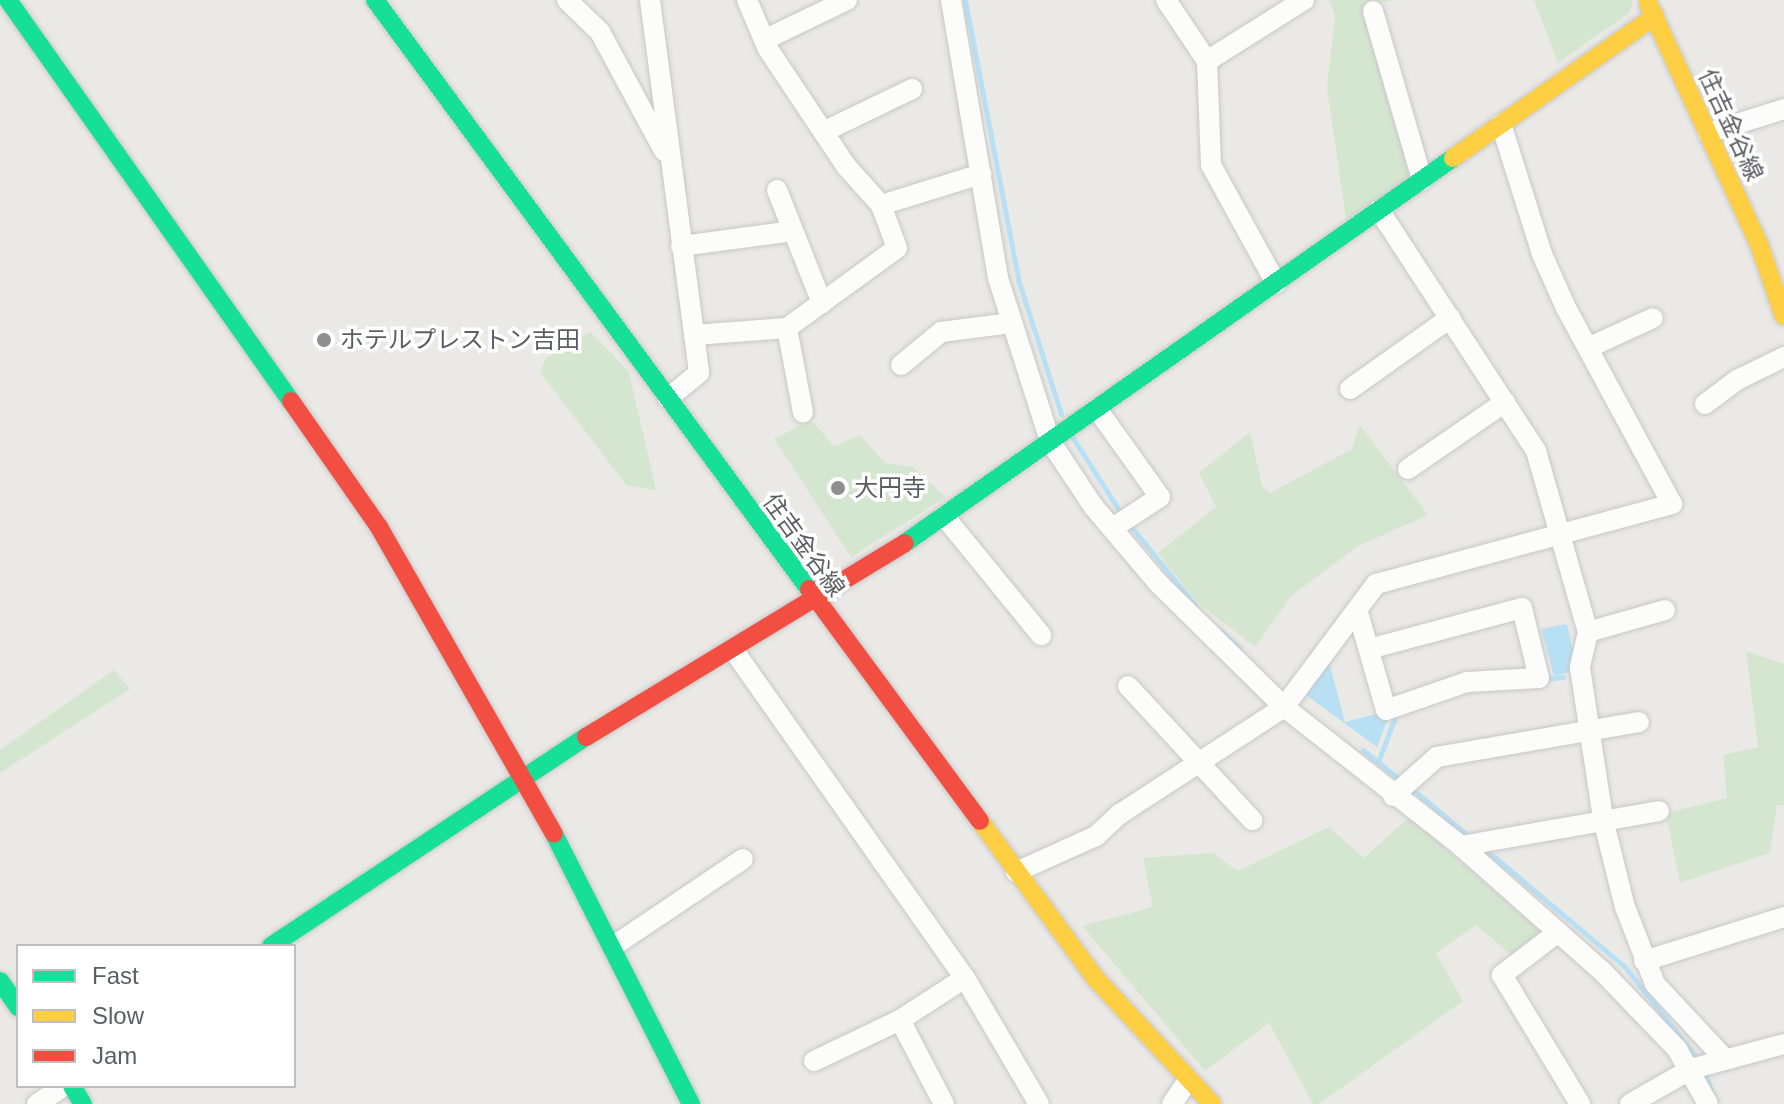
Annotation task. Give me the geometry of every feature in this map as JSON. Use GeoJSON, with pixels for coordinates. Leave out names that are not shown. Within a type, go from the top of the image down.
{"type":"FeatureCollection","features":[{"type":"Feature","properties":{"kind":"street"},"geometry":{"type":"LineString","coordinates":[[8,0],[379,527],[524,774],[615,945],[691,1104]]}},
{"type":"Feature","properties":{"kind":"street","name":"住吉金谷線"},"geometry":{"type":"LineString","coordinates":[[375,0],[1096,979],[1212,1104]]}},
{"type":"Feature","properties":{"kind":"street"},"geometry":{"type":"LineString","coordinates":[[567,0],[600,32],[668,159]]}},
{"type":"Feature","properties":{"kind":"street"},"geometry":{"type":"LineString","coordinates":[[694,335],[787,328],[897,248],[881,205],[823,132],[764,40],[747,0]]}},
{"type":"Feature","properties":{"kind":"street"},"geometry":{"type":"LineString","coordinates":[[764,40],[847,0]]}},
{"type":"Feature","properties":{"kind":"street"},"geometry":{"type":"LineString","coordinates":[[951,0],[1011,323],[1050,441],[1093,506],[1119,524],[1158,583],[1284,707],[1463,846],[1602,971],[1694,1068],[1708,1104]]}},
{"type":"Feature","properties":{"kind":"street"},"geometry":{"type":"LineString","coordinates":[[1166,0],[1207,61],[1211,165],[1276,283]]}},
{"type":"Feature","properties":{"kind":"street"},"geometry":{"type":"LineString","coordinates":[[1207,61],[1304,0]]}},
{"type":"Feature","properties":{"kind":"street"},"geometry":{"type":"LineString","coordinates":[[656,3],[668,159],[699,373],[668,398]]}},
{"type":"Feature","properties":{"kind":"street"},"geometry":{"type":"LineString","coordinates":[[274,944],[524,774],[734,651],[944,516],[1501,124],[1651,8]]}},
{"type":"Feature","properties":{"kind":"street","name":"住吉金谷線"},"geometry":{"type":"LineString","coordinates":[[1651,8],[1759,244],[1784,316]]}},
{"type":"Feature","properties":{"kind":"street"},"geometry":{"type":"LineString","coordinates":[[1373,11],[1422,180]]}},
{"type":"Feature","properties":{"kind":"street"},"geometry":{"type":"LineString","coordinates":[[823,132],[912,89]]}},
{"type":"Feature","properties":{"kind":"street"},"geometry":{"type":"LineString","coordinates":[[1708,133],[1784,109]]}},
{"type":"Feature","properties":{"kind":"street"},"geometry":{"type":"LineString","coordinates":[[1016,872],[1096,836],[1196,763],[1284,707],[1376,584],[1672,504],[1542,254],[1501,124]]}},
{"type":"Feature","properties":{"kind":"street"},"geometry":{"type":"LineString","coordinates":[[881,205],[981,174]]}},
{"type":"Feature","properties":{"kind":"street"},"geometry":{"type":"LineString","coordinates":[[777,190],[822,303]]}},
{"type":"Feature","properties":{"kind":"street"},"geometry":{"type":"LineString","coordinates":[[1379,210],[1536,451],[1588,632],[1580,668],[1603,819],[1644,961],[1655,984],[1721,1058]]}},
{"type":"Feature","properties":{"kind":"street"},"geometry":{"type":"LineString","coordinates":[[681,246],[793,231]]}},
{"type":"Feature","properties":{"kind":"street"},"geometry":{"type":"LineString","coordinates":[[1350,389],[1450,318]]}},
{"type":"Feature","properties":{"kind":"street"},"geometry":{"type":"LineString","coordinates":[[1590,347],[1653,318]]}},
{"type":"Feature","properties":{"kind":"street"},"geometry":{"type":"LineString","coordinates":[[901,365],[941,332],[1011,323]]}},
{"type":"Feature","properties":{"kind":"street"},"geometry":{"type":"LineString","coordinates":[[787,328],[803,413]]}},
{"type":"Feature","properties":{"kind":"street"},"geometry":{"type":"LineString","coordinates":[[1705,404],[1737,380],[1784,357]]}},
{"type":"Feature","properties":{"kind":"street"},"geometry":{"type":"LineString","coordinates":[[1408,469],[1505,402]]}},
{"type":"Feature","properties":{"kind":"street"},"geometry":{"type":"LineString","coordinates":[[1097,409],[1160,497],[1119,524]]}},
{"type":"Feature","properties":{"kind":"street"},"geometry":{"type":"LineString","coordinates":[[944,516],[1041,635]]}},
{"type":"Feature","properties":{"kind":"street"},"geometry":{"type":"LineString","coordinates":[[1357,609],[1386,710],[1467,682],[1539,678],[1522,608],[1369,649]]}},
{"type":"Feature","properties":{"kind":"street"},"geometry":{"type":"LineString","coordinates":[[1588,632],[1665,610]]}},
{"type":"Feature","properties":{"kind":"street"},"geometry":{"type":"LineString","coordinates":[[734,651],[965,978],[1039,1104]]}},
{"type":"Feature","properties":{"kind":"street"},"geometry":{"type":"LineString","coordinates":[[1128,686],[1252,820]]}},
{"type":"Feature","properties":{"kind":"street"},"geometry":{"type":"LineString","coordinates":[[1395,794],[1437,757],[1639,722]]}},
{"type":"Feature","properties":{"kind":"street"},"geometry":{"type":"LineString","coordinates":[[1463,846],[1659,811]]}},
{"type":"Feature","properties":{"kind":"street"},"geometry":{"type":"LineString","coordinates":[[615,945],[743,859]]}},
{"type":"Feature","properties":{"kind":"street"},"geometry":{"type":"LineString","coordinates":[[1644,961],[1784,917]]}},
{"type":"Feature","properties":{"kind":"street"},"geometry":{"type":"LineString","coordinates":[[1558,932],[1502,975],[1580,1104]]}},
{"type":"Feature","properties":{"kind":"street"},"geometry":{"type":"LineString","coordinates":[[814,1061],[900,1020],[965,978]]}},
{"type":"Feature","properties":{"kind":"street"},"geometry":{"type":"LineString","coordinates":[[0,981],[16,1004]]}},
{"type":"Feature","properties":{"kind":"street"},"geometry":{"type":"LineString","coordinates":[[900,1020],[944,1104]]}},
{"type":"Feature","properties":{"kind":"street"},"geometry":{"type":"LineString","coordinates":[[1630,1104],[1694,1068],[1721,1058],[1784,1044]]}},
{"type":"Feature","properties":{"kind":"street"},"geometry":{"type":"LineString","coordinates":[[1172,1104],[1188,1080]]}},
{"type":"Feature","properties":{"kind":"street"},"geometry":{"type":"LineString","coordinates":[[37,1104],[61,1088]]}},
{"type":"Feature","properties":{"kind":"green space"},"geometry":{"type":"Polygon","coordinates":[[[1329,0],[1394,0],[1375,4],[1413,177],[1346,220],[1327,88],[1335,15],[1329,0]]]}},
{"type":"Feature","properties":{"kind":"green space"},"geometry":{"type":"Polygon","coordinates":[[[1534,0],[1631,0],[1633,3],[1629,13],[1558,63],[1534,0]]]}},
{"type":"Feature","properties":{"kind":"green space"},"geometry":{"type":"Polygon","coordinates":[[[591,332],[629,372],[656,490],[627,486],[540,372],[546,358],[591,332]]]}},
{"type":"Feature","properties":{"kind":"green space"},"geometry":{"type":"Polygon","coordinates":[[[805,423],[814,423],[834,446],[860,435],[885,463],[913,467],[946,497],[851,557],[774,439],[805,423]]]}},
{"type":"Feature","properties":{"kind":"green space"},"geometry":{"type":"Polygon","coordinates":[[[1360,425],[1428,515],[1358,546],[1291,596],[1255,647],[1197,602],[1158,553],[1216,507],[1199,473],[1250,432],[1262,486],[1270,493],[1352,449],[1360,425]]]}},
{"type":"Feature","properties":{"kind":"green space"},"geometry":{"type":"Polygon","coordinates":[[[1746,651],[1784,664],[1784,805],[1777,805],[1770,853],[1680,883],[1666,813],[1727,798],[1723,755],[1758,747],[1746,651]]]}},
{"type":"Feature","properties":{"kind":"green space"},"geometry":{"type":"Polygon","coordinates":[[[114,670],[130,689],[0,773],[0,750],[114,670]]]}},
{"type":"Feature","properties":{"kind":"green space"},"geometry":{"type":"Polygon","coordinates":[[[1409,817],[1541,932],[1514,957],[1476,925],[1436,953],[1463,1001],[1319,1104],[1313,1104],[1269,1023],[1205,1071],[1082,926],[1153,907],[1143,858],[1213,853],[1238,871],[1329,827],[1364,858],[1409,817]]]}},
{"type":"Feature","properties":{"kind":"water"},"geometry":{"type":"Polygon","coordinates":[[[1567,624],[1574,655],[1571,672],[1554,676],[1541,629],[1567,624]]]}},
{"type":"Feature","properties":{"kind":"water"},"geometry":{"type":"Polygon","coordinates":[[[1328,658],[1345,722],[1383,712],[1389,716],[1377,747],[1302,692],[1328,658]]]}},
{"type":"Feature","properties":{"kind":"waterway"},"geometry":{"type":"LineString","coordinates":[[965,0],[1018,279],[1061,414]]}},
{"type":"Feature","properties":{"kind":"waterway"},"geometry":{"type":"LineString","coordinates":[[1073,438],[1122,515]]}},
{"type":"Feature","properties":{"kind":"waterway"},"geometry":{"type":"LineString","coordinates":[[1128,523],[1195,605]]}},
{"type":"Feature","properties":{"kind":"waterway"},"geometry":{"type":"LineString","coordinates":[[1222,632],[1240,648]]}},
{"type":"Feature","properties":{"kind":"waterway"},"geometry":{"type":"LineString","coordinates":[[1544,679],[1563,677]]}},
{"type":"Feature","properties":{"kind":"waterway"},"geometry":{"type":"LineString","coordinates":[[1378,762],[1397,712]]}},
{"type":"Feature","properties":{"kind":"waterway"},"geometry":{"type":"LineString","coordinates":[[1363,750],[1403,782]]}},
{"type":"Feature","properties":{"kind":"waterway"},"geometry":{"type":"LineString","coordinates":[[1411,788],[1471,838]]}},
{"type":"Feature","properties":{"kind":"waterway"},"geometry":{"type":"LineString","coordinates":[[1485,849],[1625,967],[1701,1063]]}},
{"type":"Feature","properties":{"kind":"waterway"},"geometry":{"type":"LineString","coordinates":[[1705,1072],[1712,1093]]}},
{"type":"Feature","properties":{"kind":"traffic: fast"},"geometry":{"type":"LineString","coordinates":[[8,0],[291,401]]}},
{"type":"Feature","properties":{"kind":"traffic: fast"},"geometry":{"type":"LineString","coordinates":[[375,0],[809,589]]}},
{"type":"Feature","properties":{"kind":"traffic: fast"},"geometry":{"type":"LineString","coordinates":[[905,543],[1453,158]]}},
{"type":"Feature","properties":{"kind":"traffic: fast"},"geometry":{"type":"LineString","coordinates":[[274,944],[586,737]]}},
{"type":"Feature","properties":{"kind":"traffic: fast"},"geometry":{"type":"LineString","coordinates":[[554,834],[691,1104]]}},
{"type":"Feature","properties":{"kind":"traffic: fast"},"geometry":{"type":"LineString","coordinates":[[0,981],[16,1004]]}},
{"type":"Feature","properties":{"kind":"traffic: fast"},"geometry":{"type":"LineString","coordinates":[[73,1088],[83,1104]]}},
{"type":"Feature","properties":{"kind":"traffic: slow"},"geometry":{"type":"LineString","coordinates":[[1648,3],[1759,244],[1784,316]]}},
{"type":"Feature","properties":{"kind":"traffic: slow"},"geometry":{"type":"LineString","coordinates":[[1453,158],[1655,16]]}},
{"type":"Feature","properties":{"kind":"traffic: slow"},"geometry":{"type":"LineString","coordinates":[[980,821],[1096,979],[1212,1104]]}},
{"type":"Feature","properties":{"kind":"traffic: jam"},"geometry":{"type":"LineString","coordinates":[[291,401],[379,527],[554,834]]}},
{"type":"Feature","properties":{"kind":"traffic: jam"},"geometry":{"type":"LineString","coordinates":[[586,737],[905,543]]}},
{"type":"Feature","properties":{"kind":"traffic: jam"},"geometry":{"type":"LineString","coordinates":[[809,589],[980,821]]}},
{"type":"Feature","properties":{"kind":"place","name":"ホテルプレストン吉田"},"geometry":{"type":"Point","coordinates":[324,340]}},
{"type":"Feature","properties":{"kind":"place","name":"大円寺"},"geometry":{"type":"Point","coordinates":[838,488]}}]}
